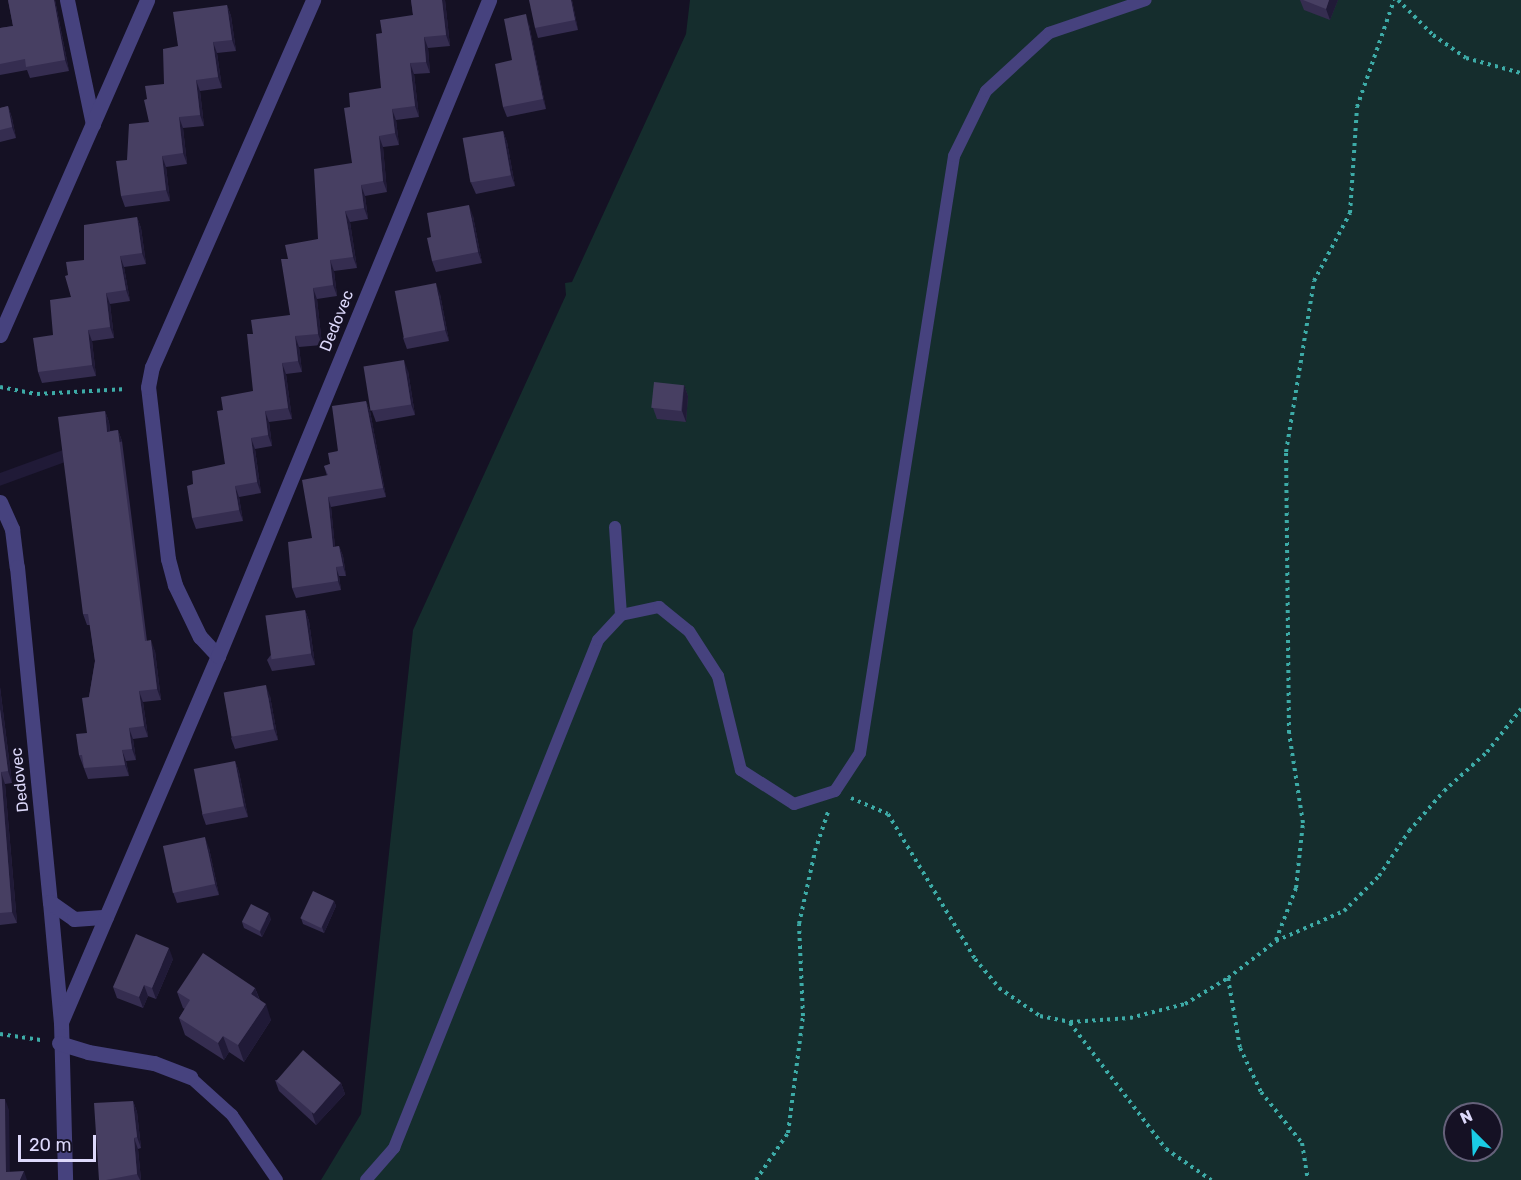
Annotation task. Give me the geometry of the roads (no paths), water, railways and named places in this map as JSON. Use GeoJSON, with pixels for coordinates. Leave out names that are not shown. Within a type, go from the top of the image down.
{"type":"FeatureCollection","features":[{"type":"Feature","properties":{"kind":"street"},"geometry":{"type":"LineString","coordinates":[[68,0],[93,124]]}},
{"type":"Feature","properties":{"kind":"street"},"geometry":{"type":"LineString","coordinates":[[0,335],[147,0]]}},
{"type":"Feature","properties":{"kind":"street"},"geometry":{"type":"LineString","coordinates":[[218,656],[200,637],[186,610],[170,568],[148,387],[152,367],[314,0]]}},
{"type":"Feature","properties":{"kind":"street","name":"Dedovec"},"geometry":{"type":"LineString","coordinates":[[61,1022],[218,656],[489,0]]}},
{"type":"Feature","properties":{"kind":"street","name":"Dedovec"},"geometry":{"type":"LineString","coordinates":[[0,502],[12,529],[17,567],[50,902],[61,1022],[59,1043],[65,1180]]}},
{"type":"Feature","properties":{"kind":"street"},"geometry":{"type":"LineString","coordinates":[[50,902],[60,913],[74,919],[106,917]]}},
{"type":"Feature","properties":{"kind":"street"},"geometry":{"type":"LineString","coordinates":[[59,1043],[87,1052],[154,1063],[190,1077]]}},
{"type":"Feature","properties":{"kind":"lane"},"geometry":{"type":"LineString","coordinates":[[366,1180],[394,1148],[598,640],[621,615],[659,607],[689,631],[718,676],[741,770],[794,804],[835,791],[860,753],[954,156],[986,91],[1049,33],[1146,0]]}},
{"type":"Feature","properties":{"kind":"lane"},"geometry":{"type":"LineString","coordinates":[[615,527],[621,615]]}},
{"type":"Feature","properties":{"kind":"lane"},"geometry":{"type":"LineString","coordinates":[[190,1077],[232,1115],[277,1180]]}}]}
